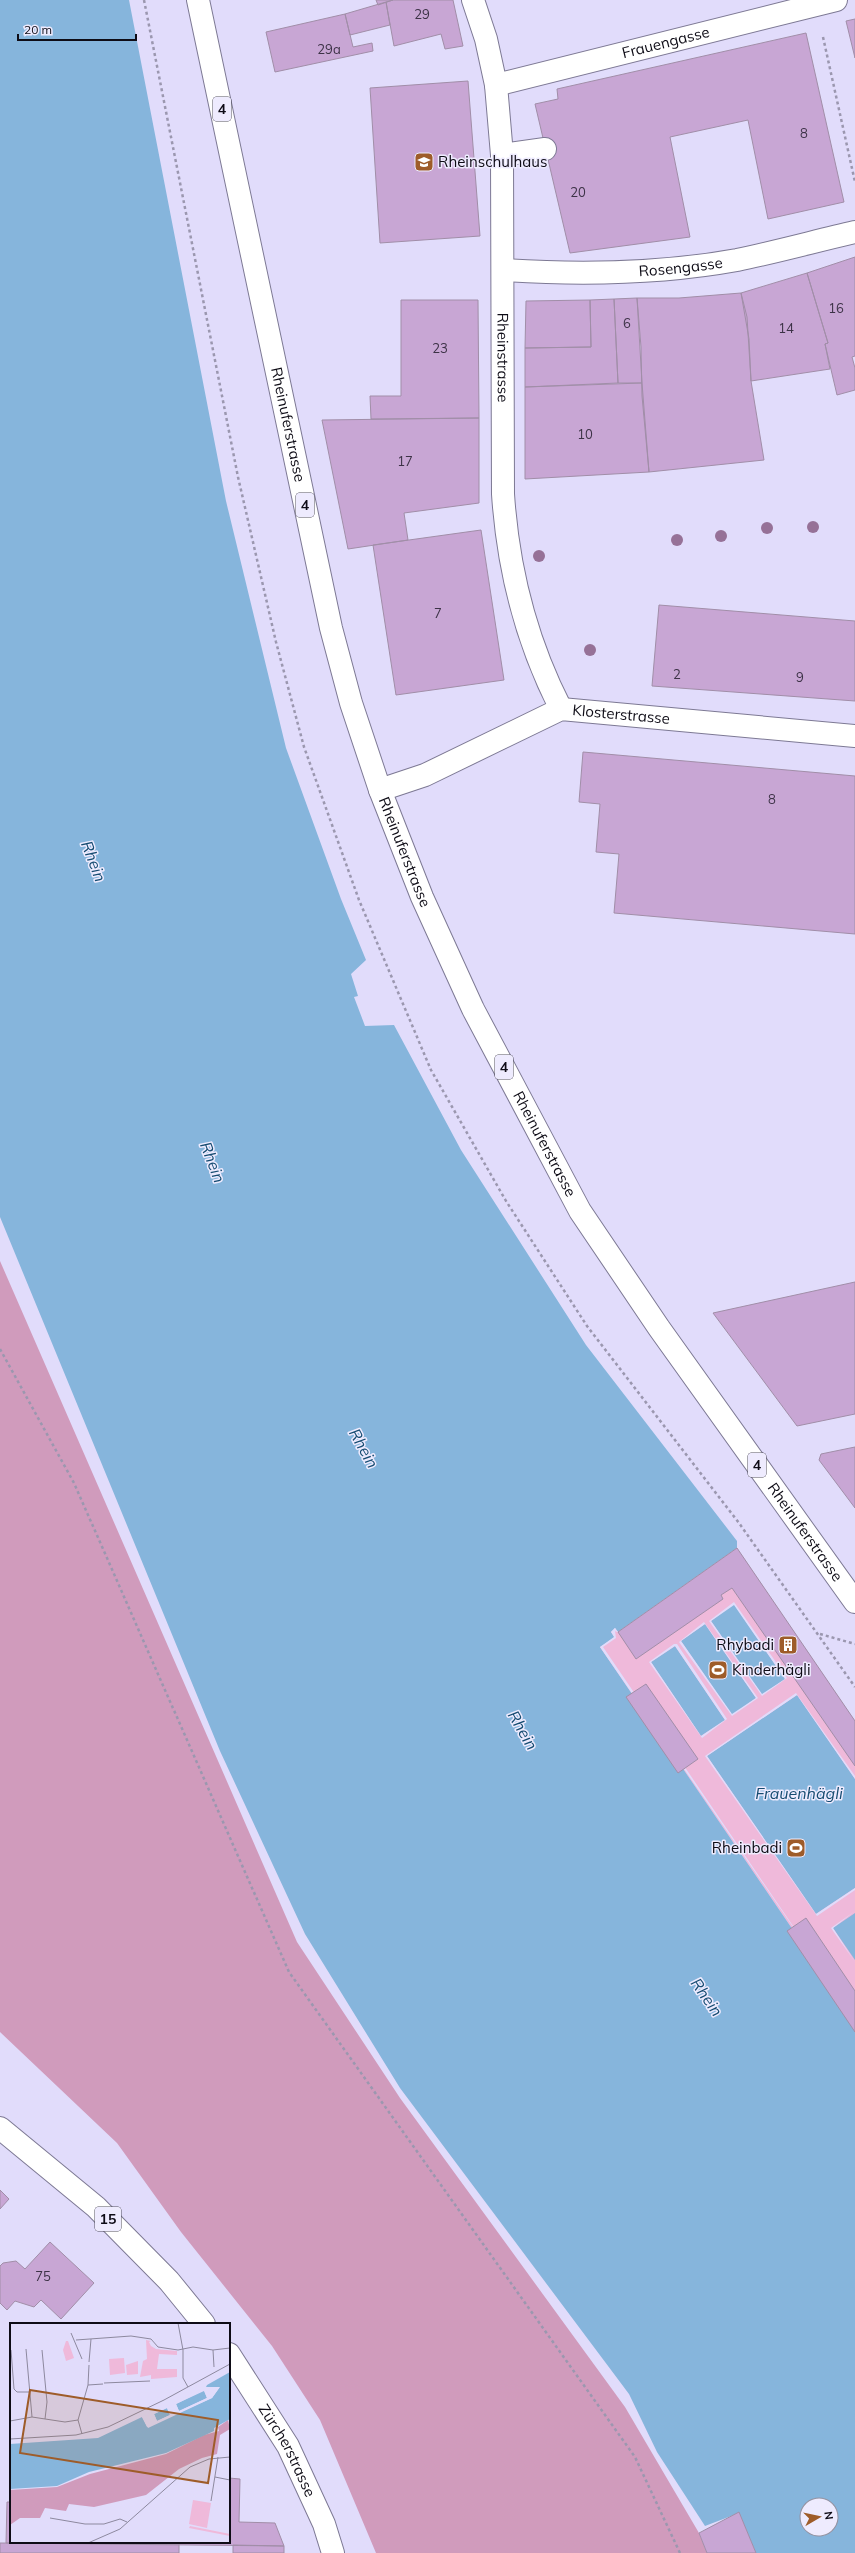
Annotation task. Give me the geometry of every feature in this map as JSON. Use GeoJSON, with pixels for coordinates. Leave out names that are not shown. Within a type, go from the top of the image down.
{"type":"FeatureCollection","features":[{"type":"Feature","properties":{"kind":"main road","name":"Rheinuferstrasse"},"geometry":{"type":"LineString","coordinates":[[198,0],[331,628],[351,703],[380,790],[422,897],[473,1009],[580,1211],[659,1328],[855,1602]]}},
{"type":"Feature","properties":{"kind":"main road","name":"Rheinstrasse"},"geometry":{"type":"LineString","coordinates":[[473,0],[486,39],[496,85],[502,155],[502,494],[506,540],[512,575],[531,637],[546,681],[561,709]]}},
{"type":"Feature","properties":{"kind":"main road","name":"Frauengasse"},"geometry":{"type":"LineString","coordinates":[[496,85],[828,2]]}},
{"type":"Feature","properties":{"kind":"main road"},"geometry":{"type":"LineString","coordinates":[[502,155],[546,149]]}},
{"type":"Feature","properties":{"kind":"main road","name":"Rosengasse"},"geometry":{"type":"LineString","coordinates":[[503,270],[544,273],[638,272],[736,260],[855,232]]}},
{"type":"Feature","properties":{"kind":"main road","name":"Klosterstrasse"},"geometry":{"type":"LineString","coordinates":[[380,790],[425,775],[561,709],[855,736]]}},
{"type":"Feature","properties":{"kind":"main road","name":"15"},"geometry":{"type":"LineString","coordinates":[[0,2128],[96,2207],[169,2281],[203,2323]]}},
{"type":"Feature","properties":{"kind":"main road","name":"Zürcherstrasse"},"geometry":{"type":"LineString","coordinates":[[230,2356],[288,2446],[324,2524],[333,2553]]}},
{"type":"Feature","properties":{"kind":"path"},"geometry":{"type":"LineString","coordinates":[[828,2],[855,182]]}},
{"type":"Feature","properties":{"kind":"path"},"geometry":{"type":"LineString","coordinates":[[0,1349],[74,1483],[289,1972],[635,2457],[680,2553]]}},
{"type":"Feature","properties":{"kind":"path"},"geometry":{"type":"LineString","coordinates":[[820,1634],[855,1644]]}},
{"type":"Feature","properties":{"kind":"shaded area"},"geometry":{"type":"Polygon","coordinates":[[[0,1261],[297,1942],[400,2098],[625,2407],[699,2533],[707,2553],[376,2553],[320,2420],[272,2346],[181,2232],[117,2143],[0,2032],[0,1261]]]}},
{"type":"Feature","properties":{"kind":"shaded area","name":"Rheinbadi"},"geometry":{"type":"Polygon","coordinates":[[[737,1548],[855,1721],[855,2021],[600,1647],[611,1632],[737,1548]]]}},
{"type":"Feature","properties":{"kind":"water","name":"Rhein"},"geometry":{"type":"Polygon","coordinates":[[[0,0],[129,0],[226,501],[286,748],[341,899],[366,960],[351,974],[358,996],[354,997],[365,1026],[394,1025],[461,1150],[586,1345],[737,1541],[737,1548],[618,1632],[615,1628],[611,1632],[615,1637],[600,1647],[855,2021],[855,2553],[756,2553],[739,2513],[705,2526],[657,2452],[629,2394],[400,2088],[305,1934],[220,1751],[0,1217],[0,0]]]}},
{"type":"Feature","properties":{"kind":"water","name":"Kinderhägli"},"geometry":{"type":"Polygon","coordinates":[[[734,1604],[785,1679],[762,1695],[711,1621],[734,1604]]]}},
{"type":"Feature","properties":{"kind":"water","name":"Kinderhägli"},"geometry":{"type":"Polygon","coordinates":[[[705,1624],[756,1698],[732,1715],[681,1641],[705,1624]]]}},
{"type":"Feature","properties":{"kind":"water","name":"Kinderhägli"},"geometry":{"type":"Polygon","coordinates":[[[675,1646],[725,1720],[701,1736],[651,1662],[675,1646]]]}},
{"type":"Feature","properties":{"kind":"water","name":"Frauenhägli"},"geometry":{"type":"Polygon","coordinates":[[[797,1695],[855,1779],[855,1888],[816,1914],[707,1756],[797,1695]]]}},
{"type":"Feature","properties":{"kind":"water"},"geometry":{"type":"Polygon","coordinates":[[[855,1913],[855,1960],[833,1928],[855,1913]]]}},
{"type":"Feature","properties":{"kind":"pier"},"geometry":{"type":"Polygon","coordinates":[[[737,1548],[738,1550],[619,1633],[615,1631],[616,1638],[603,1647],[855,2017],[600,1647],[614,1637],[611,1632],[615,1628],[618,1632],[737,1548]]]}},
{"type":"Feature","properties":{"kind":"pier"},"geometry":{"type":"Polygon","coordinates":[[[734,1602],[787,1678],[762,1696],[709,1621],[734,1602]],[[734,1605],[711,1621],[762,1694],[785,1679],[734,1605]]]}},
{"type":"Feature","properties":{"kind":"pier"},"geometry":{"type":"Polygon","coordinates":[[[704,1622],[758,1698],[732,1716],[679,1642],[704,1622]],[[705,1624],[681,1641],[732,1714],[756,1698],[705,1624]]]}},
{"type":"Feature","properties":{"kind":"pier"},"geometry":{"type":"Polygon","coordinates":[[[674,1644],[677,1644],[727,1719],[702,1738],[649,1662],[674,1644]],[[675,1646],[651,1662],[701,1736],[725,1720],[675,1646]]]}},
{"type":"Feature","properties":{"kind":"pier"},"geometry":{"type":"Polygon","coordinates":[[[796,1693],[855,1776],[855,1779],[797,1695],[707,1756],[816,1914],[855,1888],[855,1890],[817,1916],[705,1756],[796,1693]]]}},
{"type":"Feature","properties":{"kind":"pier"},"geometry":{"type":"Polygon","coordinates":[[[855,1911],[833,1928],[855,1962],[831,1928],[855,1911]]]}},
{"type":"Feature","properties":{"kind":"building"},"geometry":{"type":"Polygon","coordinates":[[[376,0],[393,0],[378,5],[376,0]]]}},
{"type":"Feature","properties":{"kind":"building"},"geometry":{"type":"Polygon","coordinates":[[[393,0],[453,0],[463,46],[445,49],[441,34],[394,46],[386,2],[393,0]]]}},
{"type":"Feature","properties":{"kind":"building"},"geometry":{"type":"Polygon","coordinates":[[[386,2],[390,25],[350,35],[345,14],[386,2]]]}},
{"type":"Feature","properties":{"kind":"building"},"geometry":{"type":"Polygon","coordinates":[[[345,14],[353,47],[372,43],[373,51],[275,72],[266,32],[345,14]]]}},
{"type":"Feature","properties":{"kind":"building"},"geometry":{"type":"Polygon","coordinates":[[[855,19],[855,58],[846,21],[855,19]]]}},
{"type":"Feature","properties":{"kind":"building"},"geometry":{"type":"Polygon","coordinates":[[[806,33],[844,202],[768,219],[748,120],[670,137],[690,237],[570,253],[535,104],[558,99],[557,89],[806,33]]]}},
{"type":"Feature","properties":{"kind":"building","name":"Rheinschulhaus"},"geometry":{"type":"Polygon","coordinates":[[[468,81],[480,236],[380,243],[370,88],[468,81]]]}},
{"type":"Feature","properties":{"kind":"building"},"geometry":{"type":"Polygon","coordinates":[[[855,257],[855,356],[852,357],[855,368],[855,390],[837,395],[825,344],[828,343],[807,273],[855,257]]]}},
{"type":"Feature","properties":{"kind":"building"},"geometry":{"type":"Polygon","coordinates":[[[807,273],[828,343],[825,344],[830,369],[751,381],[749,339],[741,293],[807,273]]]}},
{"type":"Feature","properties":{"kind":"building"},"geometry":{"type":"Polygon","coordinates":[[[741,293],[747,317],[751,381],[764,460],[649,472],[642,396],[641,347],[637,298],[679,298],[741,293]]]}},
{"type":"Feature","properties":{"kind":"building"},"geometry":{"type":"Polygon","coordinates":[[[637,298],[642,383],[618,383],[614,299],[637,298]]]}},
{"type":"Feature","properties":{"kind":"building"},"geometry":{"type":"Polygon","coordinates":[[[614,299],[618,383],[525,387],[525,348],[591,347],[590,300],[614,299]]]}},
{"type":"Feature","properties":{"kind":"building"},"geometry":{"type":"Polygon","coordinates":[[[401,300],[478,300],[479,418],[371,419],[370,396],[401,396],[401,300]]]}},
{"type":"Feature","properties":{"kind":"building"},"geometry":{"type":"Polygon","coordinates":[[[590,300],[591,347],[525,348],[526,301],[590,300]]]}},
{"type":"Feature","properties":{"kind":"building"},"geometry":{"type":"Polygon","coordinates":[[[642,383],[649,472],[525,479],[525,387],[642,383]]]}},
{"type":"Feature","properties":{"kind":"building"},"geometry":{"type":"Polygon","coordinates":[[[479,418],[479,503],[404,513],[408,540],[348,549],[322,420],[479,418]]]}},
{"type":"Feature","properties":{"kind":"building"},"geometry":{"type":"Polygon","coordinates":[[[481,530],[504,680],[396,695],[373,545],[481,530]]]}},
{"type":"Feature","properties":{"kind":"building"},"geometry":{"type":"Polygon","coordinates":[[[659,605],[855,621],[855,701],[652,686],[659,605]]]}},
{"type":"Feature","properties":{"kind":"building"},"geometry":{"type":"Polygon","coordinates":[[[583,752],[855,776],[855,934],[614,913],[619,854],[596,852],[600,804],[579,802],[583,752]]]}},
{"type":"Feature","properties":{"kind":"building"},"geometry":{"type":"Polygon","coordinates":[[[855,1282],[855,1414],[797,1426],[713,1313],[855,1282]]]}},
{"type":"Feature","properties":{"kind":"building"},"geometry":{"type":"Polygon","coordinates":[[[855,1447],[855,1508],[819,1460],[821,1454],[855,1447]]]}},
{"type":"Feature","properties":{"kind":"building","name":"Rhybadi"},"geometry":{"type":"Polygon","coordinates":[[[737,1548],[855,1721],[855,1766],[732,1588],[721,1595],[723,1599],[636,1659],[618,1632],[737,1548]]]}},
{"type":"Feature","properties":{"kind":"building"},"geometry":{"type":"Polygon","coordinates":[[[646,1684],[698,1759],[678,1773],[626,1697],[646,1684]]]}},
{"type":"Feature","properties":{"kind":"building"},"geometry":{"type":"Polygon","coordinates":[[[806,1918],[855,1991],[855,2032],[787,1931],[806,1918]]]}},
{"type":"Feature","properties":{"kind":"building"},"geometry":{"type":"Polygon","coordinates":[[[0,2190],[9,2199],[0,2209],[0,2190]]]}},
{"type":"Feature","properties":{"kind":"building"},"geometry":{"type":"Polygon","coordinates":[[[50,2242],[94,2283],[61,2319],[41,2300],[34,2307],[15,2301],[7,2310],[0,2303],[0,2266],[3,2263],[16,2261],[25,2269],[50,2242]]]}},
{"type":"Feature","properties":{"kind":"building"},"geometry":{"type":"Polygon","coordinates":[[[230,2478],[240,2479],[239,2522],[275,2523],[284,2546],[6,2543],[7,2502],[10,2502],[10,2543],[230,2543],[230,2478]]]}},
{"type":"Feature","properties":{"kind":"building"},"geometry":{"type":"Polygon","coordinates":[[[739,2512],[756,2553],[707,2553],[699,2533],[739,2512]]]}},
{"type":"Feature","properties":{"kind":"building"},"geometry":{"type":"Polygon","coordinates":[[[0,2543],[179,2544],[179,2553],[0,2553],[0,2543]]]}},
{"type":"Feature","properties":{"kind":"building"},"geometry":{"type":"Polygon","coordinates":[[[233,2545],[284,2546],[284,2553],[233,2553],[233,2545]]]}},
{"type":"Feature","properties":{"kind":"place","name":"Rheinschulhaus"},"geometry":{"type":"Point","coordinates":[424,162]}},
{"type":"Feature","properties":{"kind":"place","name":"Rhybadi"},"geometry":{"type":"Point","coordinates":[788,1645]}},
{"type":"Feature","properties":{"kind":"place","name":"Kinderhägli"},"geometry":{"type":"Point","coordinates":[718,1670]}},
{"type":"Feature","properties":{"kind":"place","name":"Rheinbadi"},"geometry":{"type":"Point","coordinates":[796,1848]}}]}
